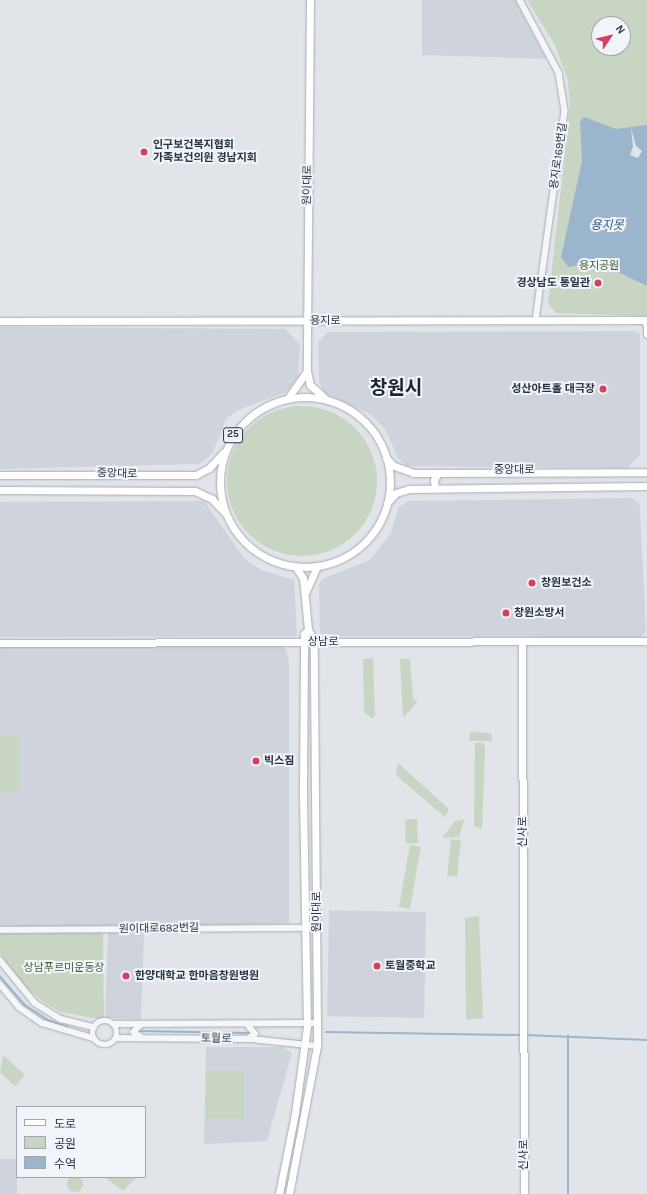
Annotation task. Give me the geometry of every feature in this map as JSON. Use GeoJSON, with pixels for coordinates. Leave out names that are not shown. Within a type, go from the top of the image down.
{"type":"FeatureCollection","features":[{"type":"Feature","properties":{"kind":"main road","name":"원이대로"},"geometry":{"type":"LineString","coordinates":[[310,0],[307,371],[316,391],[337,403]]}},
{"type":"Feature","properties":{"kind":"main road","name":"용지로"},"geometry":{"type":"LineString","coordinates":[[0,321],[644,320],[647,325]]}},
{"type":"Feature","properties":{"kind":"main road"},"geometry":{"type":"LineString","coordinates":[[647,325],[647,334]]}},
{"type":"Feature","properties":{"kind":"main road"},"geometry":{"type":"LineString","coordinates":[[288,398],[307,371]]}},
{"type":"Feature","properties":{"kind":"main road","name":"25"},"geometry":{"type":"LineString","coordinates":[[313,397],[337,403],[368,425],[386,458],[390,480],[387,503],[379,524],[360,547],[337,561],[317,566],[295,566],[255,551],[239,536],[226,514],[220,482],[225,450],[250,416],[288,398],[313,397]]}},
{"type":"Feature","properties":{"kind":"main road","name":"중앙대로"},"geometry":{"type":"LineString","coordinates":[[0,475],[196,475],[210,468],[225,450]]}},
{"type":"Feature","properties":{"kind":"main road","name":"중앙대로"},"geometry":{"type":"LineString","coordinates":[[386,458],[394,466],[414,473],[647,472]]}},
{"type":"Feature","properties":{"kind":"main road"},"geometry":{"type":"LineString","coordinates":[[435,488],[434,480],[438,473]]}},
{"type":"Feature","properties":{"kind":"main road","name":"중앙대로"},"geometry":{"type":"LineString","coordinates":[[387,503],[396,492],[435,488],[647,486]]}},
{"type":"Feature","properties":{"kind":"main road","name":"중앙대로"},"geometry":{"type":"LineString","coordinates":[[0,490],[195,491],[212,499],[226,514]]}},
{"type":"Feature","properties":{"kind":"main road","name":"원이대로"},"geometry":{"type":"LineString","coordinates":[[279,1194],[306,1043],[307,1026],[304,642],[308,629],[306,591],[295,566]]}},
{"type":"Feature","properties":{"kind":"main road","name":"원이대로"},"geometry":{"type":"LineString","coordinates":[[306,591],[317,566]]}},
{"type":"Feature","properties":{"kind":"main road","name":"원이대로"},"geometry":{"type":"LineString","coordinates":[[289,1194],[317,1046],[314,642],[308,629]]}},
{"type":"Feature","properties":{"kind":"main road","name":"상남로"},"geometry":{"type":"LineString","coordinates":[[0,643],[647,641]]}},
{"type":"Feature","properties":{"kind":"main road","name":"신사로"},"geometry":{"type":"LineString","coordinates":[[522,642],[524,1194]]}},
{"type":"Feature","properties":{"kind":"street","name":"용지로169번길"},"geometry":{"type":"LineString","coordinates":[[520,0],[559,73],[565,111],[536,321]]}},
{"type":"Feature","properties":{"kind":"street","name":"원이대로682번길"},"geometry":{"type":"LineString","coordinates":[[0,930],[317,928]]}},
{"type":"Feature","properties":{"kind":"street"},"geometry":{"type":"LineString","coordinates":[[0,960],[28,997],[70,1022],[94,1027],[104,1020],[114,1024],[116,1038],[104,1045],[94,1038],[67,1033],[25,1013],[0,984]]}},
{"type":"Feature","properties":{"kind":"street"},"geometry":{"type":"LineString","coordinates":[[67,1033],[75,1030],[70,1022]]}},
{"type":"Feature","properties":{"kind":"street","name":"토월로"},"geometry":{"type":"LineString","coordinates":[[114,1024],[307,1026],[317,1023]]}},
{"type":"Feature","properties":{"kind":"street"},"geometry":{"type":"LineString","coordinates":[[141,1025],[134,1032],[143,1038]]}},
{"type":"Feature","properties":{"kind":"street"},"geometry":{"type":"LineString","coordinates":[[247,1039],[255,1034],[249,1026]]}},
{"type":"Feature","properties":{"kind":"street"},"geometry":{"type":"LineString","coordinates":[[94,1027],[94,1038]]}},
{"type":"Feature","properties":{"kind":"street","name":"토월로"},"geometry":{"type":"LineString","coordinates":[[116,1038],[247,1039],[306,1043],[317,1046]]}},
{"type":"Feature","properties":{"kind":"shaded area"},"geometry":{"type":"Polygon","coordinates":[[[422,0],[515,0],[546,59],[422,55],[422,0]]]}},
{"type":"Feature","properties":{"kind":"shaded area"},"geometry":{"type":"Polygon","coordinates":[[[0,327],[285,329],[300,344],[298,377],[287,392],[238,410],[227,418],[212,454],[199,464],[0,469],[0,327]]]}},
{"type":"Feature","properties":{"kind":"shaded area"},"geometry":{"type":"Polygon","coordinates":[[[635,331],[640,334],[640,455],[627,468],[406,466],[398,458],[385,429],[370,414],[324,393],[319,382],[318,342],[328,332],[635,331]]]}},
{"type":"Feature","properties":{"kind":"shaded area"},"geometry":{"type":"Polygon","coordinates":[[[631,498],[639,503],[640,509],[646,631],[641,637],[320,636],[319,585],[322,579],[370,560],[391,533],[398,508],[408,501],[631,498]]]}},
{"type":"Feature","properties":{"kind":"shaded area"},"geometry":{"type":"Polygon","coordinates":[[[204,501],[244,558],[261,570],[294,580],[297,636],[0,637],[0,502],[204,501]]]}},
{"type":"Feature","properties":{"kind":"shaded area"},"geometry":{"type":"Polygon","coordinates":[[[0,645],[281,645],[285,648],[289,660],[289,923],[152,928],[0,926],[0,645]]]}},
{"type":"Feature","properties":{"kind":"shaded area","name":"토월중학교"},"geometry":{"type":"Polygon","coordinates":[[[329,910],[426,912],[424,1018],[327,1016],[329,910]]]}},
{"type":"Feature","properties":{"kind":"shaded area","name":"한양대학교 한마음창원병원"},"geometry":{"type":"Polygon","coordinates":[[[108,933],[144,934],[141,1019],[105,1018],[108,933]]]}},
{"type":"Feature","properties":{"kind":"shaded area"},"geometry":{"type":"Polygon","coordinates":[[[206,1047],[282,1047],[292,1053],[267,1141],[204,1144],[206,1047]]]}},
{"type":"Feature","properties":{"kind":"shaded area"},"geometry":{"type":"Polygon","coordinates":[[[0,1159],[16,1159],[17,1194],[0,1194],[0,1159]]]}},
{"type":"Feature","properties":{"kind":"green space","name":"용지공원"},"geometry":{"type":"Polygon","coordinates":[[[527,0],[647,0],[647,316],[556,313],[548,304],[570,107],[568,81],[555,45],[527,0]]]}},
{"type":"Feature","properties":{"kind":"green space"},"geometry":{"type":"Polygon","coordinates":[[[295,406],[309,406],[324,409],[337,415],[350,423],[360,433],[374,459],[377,481],[376,496],[371,510],[360,529],[350,539],[324,553],[309,556],[295,556],[280,553],[267,547],[254,539],[244,529],[230,503],[227,488],[227,474],[230,459],[236,446],[244,433],[254,423],[280,409],[295,406]]]}},
{"type":"Feature","properties":{"kind":"green space"},"geometry":{"type":"Polygon","coordinates":[[[373,658],[375,716],[372,718],[364,712],[363,659],[373,658]]]}},
{"type":"Feature","properties":{"kind":"green space"},"geometry":{"type":"Polygon","coordinates":[[[400,659],[410,659],[413,699],[418,701],[403,718],[400,659]]]}},
{"type":"Feature","properties":{"kind":"green space"},"geometry":{"type":"Polygon","coordinates":[[[470,732],[491,733],[492,741],[469,741],[470,732]]]}},
{"type":"Feature","properties":{"kind":"green space"},"geometry":{"type":"Polygon","coordinates":[[[0,736],[19,736],[19,792],[0,792],[0,736]]]}},
{"type":"Feature","properties":{"kind":"green space"},"geometry":{"type":"Polygon","coordinates":[[[475,743],[483,743],[485,747],[482,829],[474,826],[475,743]]]}},
{"type":"Feature","properties":{"kind":"green space"},"geometry":{"type":"Polygon","coordinates":[[[398,763],[449,809],[445,817],[396,775],[398,763]]]}},
{"type":"Feature","properties":{"kind":"green space"},"geometry":{"type":"Polygon","coordinates":[[[405,819],[417,819],[418,843],[406,843],[405,819]]]}},
{"type":"Feature","properties":{"kind":"green space"},"geometry":{"type":"Polygon","coordinates":[[[464,820],[459,837],[442,838],[455,821],[464,820]]]}},
{"type":"Feature","properties":{"kind":"green space"},"geometry":{"type":"Polygon","coordinates":[[[451,839],[461,840],[457,877],[447,876],[451,839]]]}},
{"type":"Feature","properties":{"kind":"green space"},"geometry":{"type":"Polygon","coordinates":[[[410,845],[421,847],[410,909],[399,907],[410,845]]]}},
{"type":"Feature","properties":{"kind":"green space"},"geometry":{"type":"Polygon","coordinates":[[[479,916],[483,1018],[466,1020],[465,918],[479,916]]]}},
{"type":"Feature","properties":{"kind":"green space","name":"상남푸르미운동장"},"geometry":{"type":"Polygon","coordinates":[[[103,930],[104,1020],[60,1012],[41,1000],[25,987],[0,954],[0,931],[103,930]]]}},
{"type":"Feature","properties":{"kind":"green space"},"geometry":{"type":"Polygon","coordinates":[[[3,1055],[25,1075],[15,1086],[0,1072],[3,1055]]]}},
{"type":"Feature","properties":{"kind":"green space"},"geometry":{"type":"Polygon","coordinates":[[[206,1071],[244,1071],[244,1119],[206,1119],[206,1071]]]}},
{"type":"Feature","properties":{"kind":"green space"},"geometry":{"type":"Polygon","coordinates":[[[69,1178],[81,1178],[83,1181],[83,1187],[78,1192],[72,1192],[67,1187],[67,1181],[69,1178]]]}},
{"type":"Feature","properties":{"kind":"green space"},"geometry":{"type":"Polygon","coordinates":[[[106,1178],[136,1178],[123,1191],[106,1178]]]}},
{"type":"Feature","properties":{"kind":"water","name":"용지못"},"geometry":{"type":"Polygon","coordinates":[[[584,117],[616,129],[647,125],[647,286],[614,270],[587,264],[568,267],[561,257],[582,161],[580,122],[584,117]]]}},
{"type":"Feature","properties":{"kind":"pier"},"geometry":{"type":"Polygon","coordinates":[[[631,128],[636,146],[642,151],[638,158],[630,155],[633,146],[631,128]]]}},
{"type":"Feature","properties":{"kind":"waterway"},"geometry":{"type":"LineString","coordinates":[[0,976],[25,1005],[48,1020],[68,1027]]}},
{"type":"Feature","properties":{"kind":"waterway"},"geometry":{"type":"LineString","coordinates":[[138,1031],[250,1033]]}},
{"type":"Feature","properties":{"kind":"waterway"},"geometry":{"type":"LineString","coordinates":[[326,1032],[521,1035]]}},
{"type":"Feature","properties":{"kind":"waterway"},"geometry":{"type":"LineString","coordinates":[[525,1035],[647,1040]]}},
{"type":"Feature","properties":{"kind":"waterway"},"geometry":{"type":"LineString","coordinates":[[568,1036],[568,1194]]}},
{"type":"Feature","properties":{"kind":"place","name":"인구보건복지협회 가족보건의원 경남지회"},"geometry":{"type":"Point","coordinates":[144,152]}},
{"type":"Feature","properties":{"kind":"place","name":"경상남도 통일관"},"geometry":{"type":"Point","coordinates":[598,283]}},
{"type":"Feature","properties":{"kind":"place","name":"성산아트홀 대극장"},"geometry":{"type":"Point","coordinates":[603,389]}},
{"type":"Feature","properties":{"kind":"place","name":"창원보건소"},"geometry":{"type":"Point","coordinates":[532,583]}},
{"type":"Feature","properties":{"kind":"place","name":"창원소방서"},"geometry":{"type":"Point","coordinates":[506,613]}},
{"type":"Feature","properties":{"kind":"place","name":"빅스짐"},"geometry":{"type":"Point","coordinates":[256,761]}},
{"type":"Feature","properties":{"kind":"place","name":"토월중학교"},"geometry":{"type":"Point","coordinates":[377,966]}},
{"type":"Feature","properties":{"kind":"place","name":"한양대학교 한마음창원병원"},"geometry":{"type":"Point","coordinates":[126,976]}},
{"type":"Feature","properties":{"kind":"district","name":"창원시"},"geometry":{"type":"Point","coordinates":[396,389]}}]}
